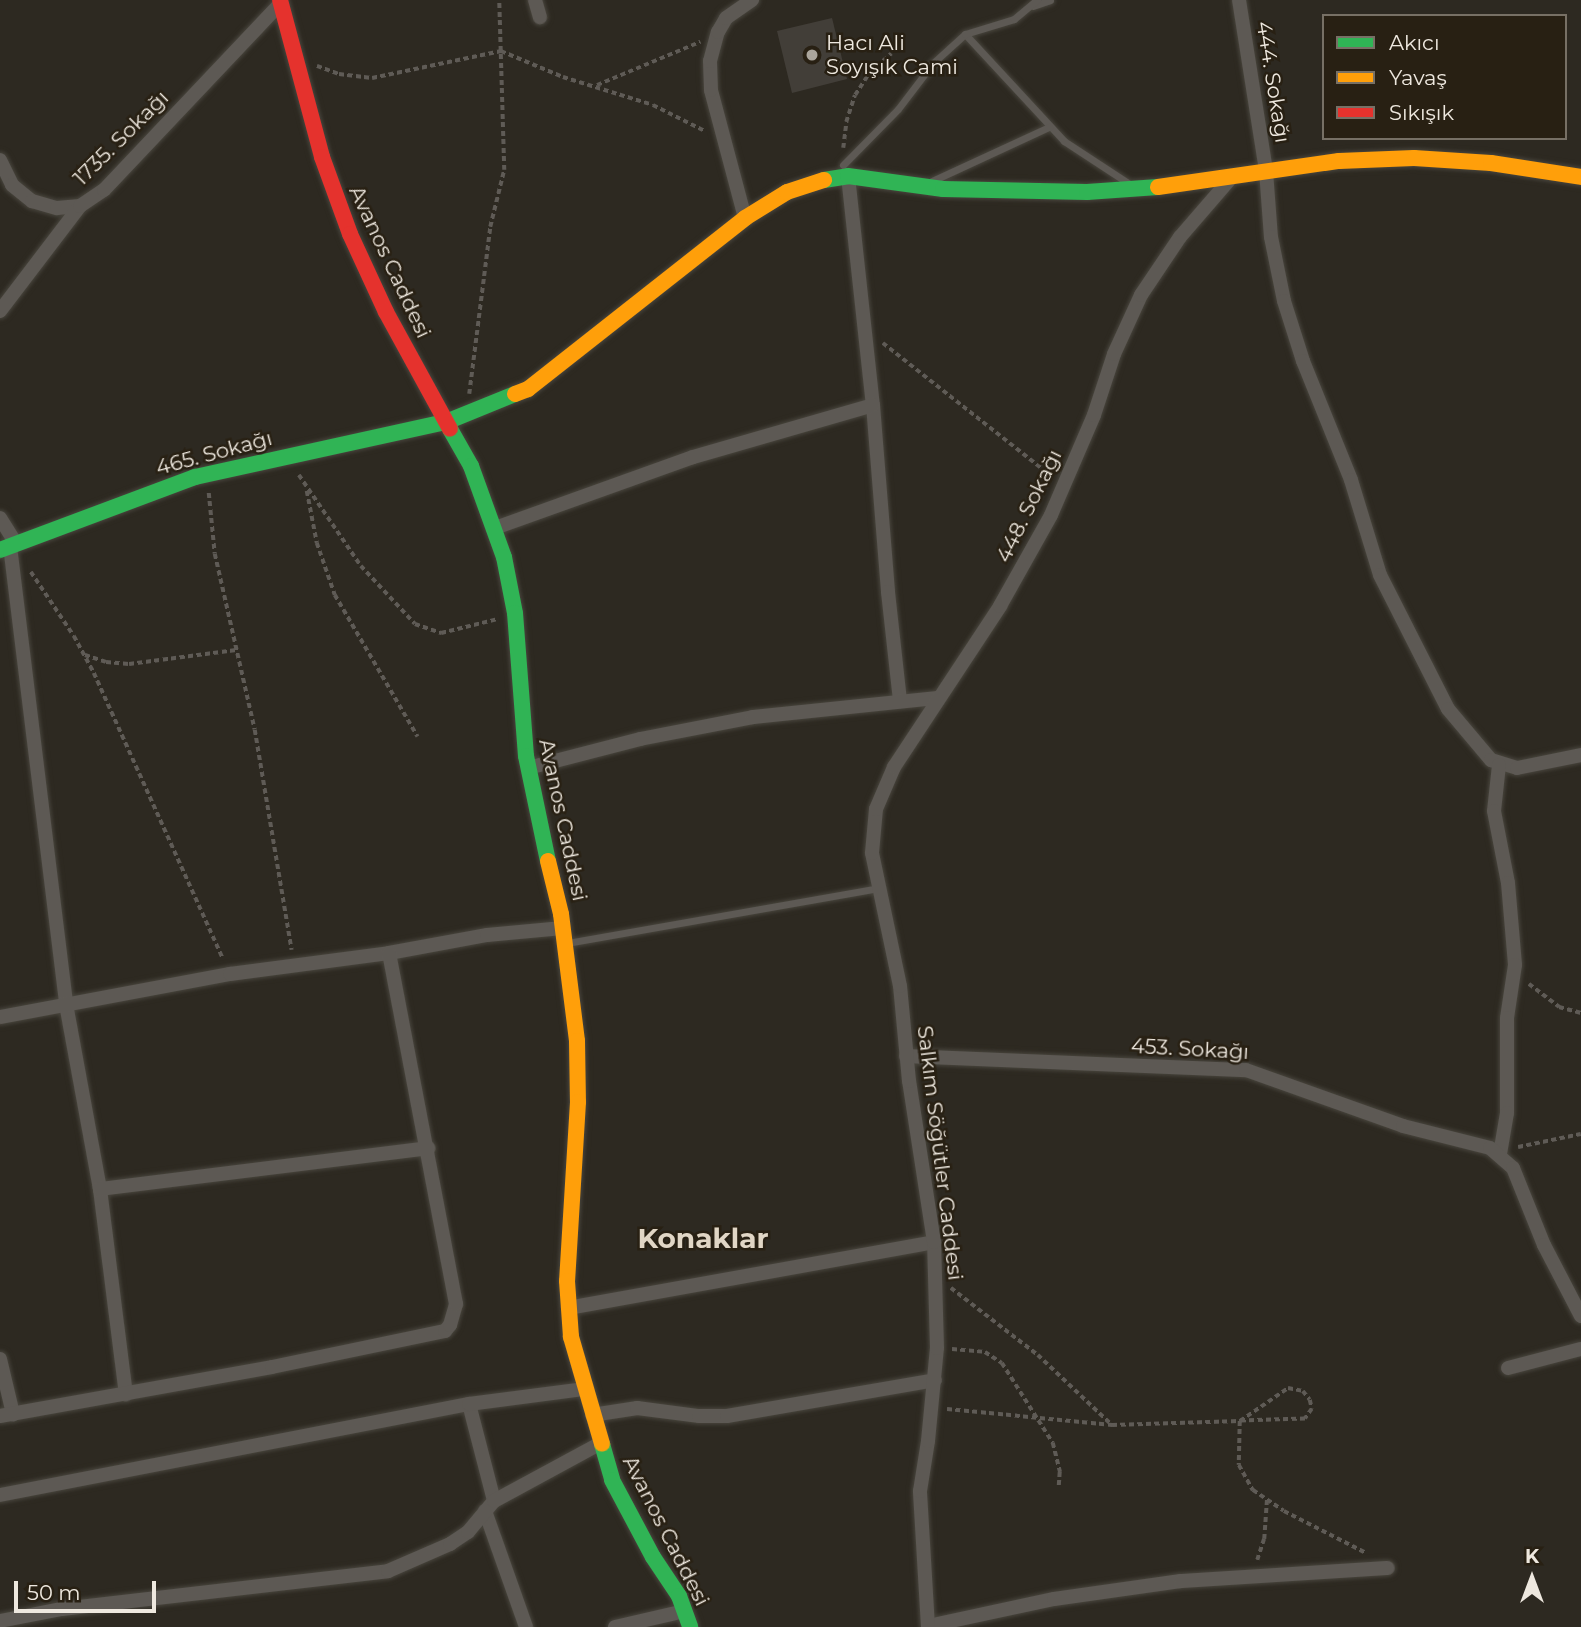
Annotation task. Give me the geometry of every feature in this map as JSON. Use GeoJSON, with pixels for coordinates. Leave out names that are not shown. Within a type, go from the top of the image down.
{"type":"FeatureCollection","features":[{"type":"Feature","properties":{"kind":"street"},"geometry":{"type":"LineString","coordinates":[[535,0],[540,17]]}},
{"type":"Feature","properties":{"kind":"street"},"geometry":{"type":"LineString","coordinates":[[745,218],[709,76],[718,32],[734,11],[752,0]]}},
{"type":"Feature","properties":{"kind":"street","name":"444. Sokağı"},"geometry":{"type":"LineString","coordinates":[[1239,0],[1266,171],[1271,237],[1284,302],[1303,361],[1351,480],[1380,575],[1448,709],[1499,765]]}},
{"type":"Feature","properties":{"kind":"street","name":"Avanos Caddesi"},"geometry":{"type":"LineString","coordinates":[[280,2],[323,157],[350,234],[386,312],[471,466],[495,528],[515,613],[528,768],[565,936],[578,1072],[568,1308],[571,1337],[612,1480],[685,1611],[690,1627]]}},
{"type":"Feature","properties":{"kind":"street","name":"1735. Sokağı"},"geometry":{"type":"LineString","coordinates":[[0,311],[80,206],[104,190],[280,2]]}},
{"type":"Feature","properties":{"kind":"street"},"geometry":{"type":"LineString","coordinates":[[900,701],[873,405],[845,171],[922,186],[1039,193],[1141,189],[1230,179],[1339,161],[1414,158],[1491,163],[1581,177]]}},
{"type":"Feature","properties":{"kind":"street"},"geometry":{"type":"LineString","coordinates":[[0,160],[12,185],[32,201],[57,208],[80,206]]}},
{"type":"Feature","properties":{"kind":"street","name":"465. Sokağı"},"geometry":{"type":"LineString","coordinates":[[9,547],[153,490],[206,474],[446,422],[528,388],[745,218],[787,192],[845,171]]}},
{"type":"Feature","properties":{"kind":"street","name":"448. Sokağı"},"geometry":{"type":"LineString","coordinates":[[872,853],[873,824],[880,795],[894,767],[1000,606],[1064,486],[1094,415],[1114,354],[1142,296],[1180,236],[1230,179]]}},
{"type":"Feature","properties":{"kind":"street"},"geometry":{"type":"LineString","coordinates":[[495,528],[693,457],[873,405]]}},
{"type":"Feature","properties":{"kind":"street"},"geometry":{"type":"LineString","coordinates":[[0,518],[9,547],[66,1004],[100,1189],[126,1394]]}},
{"type":"Feature","properties":{"kind":"street"},"geometry":{"type":"LineString","coordinates":[[528,768],[707,725],[814,708],[938,698]]}},
{"type":"Feature","properties":{"kind":"street"},"geometry":{"type":"LineString","coordinates":[[1581,755],[1517,768],[1499,765],[1494,811],[1509,893],[1515,965],[1507,1018],[1507,1113],[1500,1154],[1513,1168],[1527,1207],[1581,1315]]}},
{"type":"Feature","properties":{"kind":"street","name":"Salkım Söğütler Caddesi"},"geometry":{"type":"LineString","coordinates":[[872,853],[900,986],[906,1056],[934,1242],[937,1348],[932,1408],[919,1491],[928,1626]]}},
{"type":"Feature","properties":{"kind":"street"},"geometry":{"type":"LineString","coordinates":[[0,1017],[230,974],[389,953],[487,935],[565,936]]}},
{"type":"Feature","properties":{"kind":"street"},"geometry":{"type":"LineString","coordinates":[[0,1359],[6,1415],[445,1331],[454,1317],[456,1304],[389,953]]}},
{"type":"Feature","properties":{"kind":"street","name":"453. Sokağı"},"geometry":{"type":"LineString","coordinates":[[906,1056],[1246,1070],[1403,1126],[1480,1144],[1500,1154]]}},
{"type":"Feature","properties":{"kind":"street"},"geometry":{"type":"LineString","coordinates":[[100,1189],[428,1148]]}},
{"type":"Feature","properties":{"kind":"street"},"geometry":{"type":"LineString","coordinates":[[568,1308],[934,1242]]}},
{"type":"Feature","properties":{"kind":"street"},"geometry":{"type":"LineString","coordinates":[[1508,1368],[1581,1349]]}},
{"type":"Feature","properties":{"kind":"street"},"geometry":{"type":"LineString","coordinates":[[592,1415],[637,1408],[699,1416],[727,1416],[935,1380]]}},
{"type":"Feature","properties":{"kind":"street"},"geometry":{"type":"LineString","coordinates":[[0,1495],[469,1404],[585,1389]]}},
{"type":"Feature","properties":{"kind":"street"},"geometry":{"type":"LineString","coordinates":[[469,1404],[490,1506],[526,1627]]}},
{"type":"Feature","properties":{"kind":"street"},"geometry":{"type":"LineString","coordinates":[[0,1621],[62,1609],[388,1571],[450,1544],[468,1532],[490,1506],[601,1443]]}},
{"type":"Feature","properties":{"kind":"street"},"geometry":{"type":"LineString","coordinates":[[928,1626],[1105,1591],[1250,1574],[1388,1568]]}},
{"type":"Feature","properties":{"kind":"street"},"geometry":{"type":"LineString","coordinates":[[615,1627],[685,1611]]}},
{"type":"Feature","properties":{"kind":"lane"},"geometry":{"type":"LineString","coordinates":[[845,171],[933,63],[965,34],[1014,19],[1037,0]]}},
{"type":"Feature","properties":{"kind":"lane"},"geometry":{"type":"LineString","coordinates":[[1030,7],[1050,0]]}},
{"type":"Feature","properties":{"kind":"lane"},"geometry":{"type":"LineString","coordinates":[[965,34],[1049,127],[1083,156],[1141,189]]}},
{"type":"Feature","properties":{"kind":"lane"},"geometry":{"type":"LineString","coordinates":[[922,186],[1049,127]]}},
{"type":"Feature","properties":{"kind":"lane"},"geometry":{"type":"LineString","coordinates":[[565,936],[880,888]]}},
{"type":"Feature","properties":{"kind":"path"},"geometry":{"type":"LineString","coordinates":[[466,414],[490,227],[504,170],[499,0]]}},
{"type":"Feature","properties":{"kind":"path"},"geometry":{"type":"LineString","coordinates":[[595,86],[656,63],[718,32]]}},
{"type":"Feature","properties":{"kind":"path"},"geometry":{"type":"LineString","coordinates":[[295,54],[323,70],[372,78],[501,51],[670,112],[726,147]]}},
{"type":"Feature","properties":{"kind":"path"},"geometry":{"type":"LineString","coordinates":[[845,171],[846,122],[855,96],[870,72],[891,54]]}},
{"type":"Feature","properties":{"kind":"path"},"geometry":{"type":"LineString","coordinates":[[865,329],[1064,486]]}},
{"type":"Feature","properties":{"kind":"path"},"geometry":{"type":"LineString","coordinates":[[206,474],[215,554],[255,730],[294,966]]}},
{"type":"Feature","properties":{"kind":"path"},"geometry":{"type":"LineString","coordinates":[[418,737],[335,595],[317,543],[307,489],[361,566],[423,629],[449,632],[515,613]]}},
{"type":"Feature","properties":{"kind":"path"},"geometry":{"type":"LineString","coordinates":[[9,547],[54,605],[83,654],[113,712],[230,974]]}},
{"type":"Feature","properties":{"kind":"path"},"geometry":{"type":"LineString","coordinates":[[83,654],[107,662],[129,664],[237,650]]}},
{"type":"Feature","properties":{"kind":"path"},"geometry":{"type":"LineString","coordinates":[[1515,965],[1523,978],[1545,999],[1581,1013]]}},
{"type":"Feature","properties":{"kind":"path"},"geometry":{"type":"LineString","coordinates":[[1500,1154],[1546,1139],[1581,1134]]}},
{"type":"Feature","properties":{"kind":"path"},"geometry":{"type":"LineString","coordinates":[[936,1279],[1038,1355],[1112,1425]]}},
{"type":"Feature","properties":{"kind":"path"},"geometry":{"type":"LineString","coordinates":[[937,1348],[985,1352],[1002,1363],[1053,1443],[1060,1472],[1059,1487]]}},
{"type":"Feature","properties":{"kind":"path"},"geometry":{"type":"LineString","coordinates":[[932,1408],[1112,1425],[1240,1422],[1301,1420],[1311,1413],[1312,1404],[1303,1391],[1288,1388],[1240,1422]]}},
{"type":"Feature","properties":{"kind":"path"},"geometry":{"type":"LineString","coordinates":[[1240,1422],[1238,1458],[1241,1471],[1253,1490],[1388,1568]]}},
{"type":"Feature","properties":{"kind":"path"},"geometry":{"type":"LineString","coordinates":[[1250,1574],[1264,1539],[1267,1500]]}},
{"type":"Feature","properties":{"kind":"building","name":"Hacı Ali Soyışık Cami"},"geometry":{"type":"Polygon","coordinates":[[[832,18],[847,79],[792,93],[777,31],[832,18]]]}},
{"type":"Feature","properties":{"kind":"traffic: fast"},"geometry":{"type":"LineString","coordinates":[[824,180],[848,176],[943,189],[1087,192],[1158,187]]}},
{"type":"Feature","properties":{"kind":"traffic: fast"},"geometry":{"type":"LineString","coordinates":[[0,550],[195,477],[446,422],[515,394]]}},
{"type":"Feature","properties":{"kind":"traffic: fast"},"geometry":{"type":"LineString","coordinates":[[450,429],[471,466],[504,557],[515,613],[526,756],[548,861]]}},
{"type":"Feature","properties":{"kind":"traffic: fast"},"geometry":{"type":"LineString","coordinates":[[602,1444],[612,1480],[653,1557],[679,1596],[690,1627]]}},
{"type":"Feature","properties":{"kind":"traffic: slow"},"geometry":{"type":"LineString","coordinates":[[1158,187],[1339,161],[1414,158],[1491,163],[1581,177]]}},
{"type":"Feature","properties":{"kind":"traffic: slow"},"geometry":{"type":"LineString","coordinates":[[515,394],[528,389],[745,218],[787,192],[824,180]]}},
{"type":"Feature","properties":{"kind":"traffic: slow"},"geometry":{"type":"LineString","coordinates":[[548,861],[561,914],[577,1041],[578,1102],[567,1281],[571,1337],[602,1444]]}},
{"type":"Feature","properties":{"kind":"traffic: jam"},"geometry":{"type":"LineString","coordinates":[[280,0],[322,157],[350,234],[386,312],[450,429]]}},
{"type":"Feature","properties":{"kind":"place","name":"Hacı Ali Soyışık Cami"},"geometry":{"type":"Point","coordinates":[812,55]}},
{"type":"Feature","properties":{"kind":"district","name":"Konaklar"},"geometry":{"type":"Point","coordinates":[703,1238]}}]}
